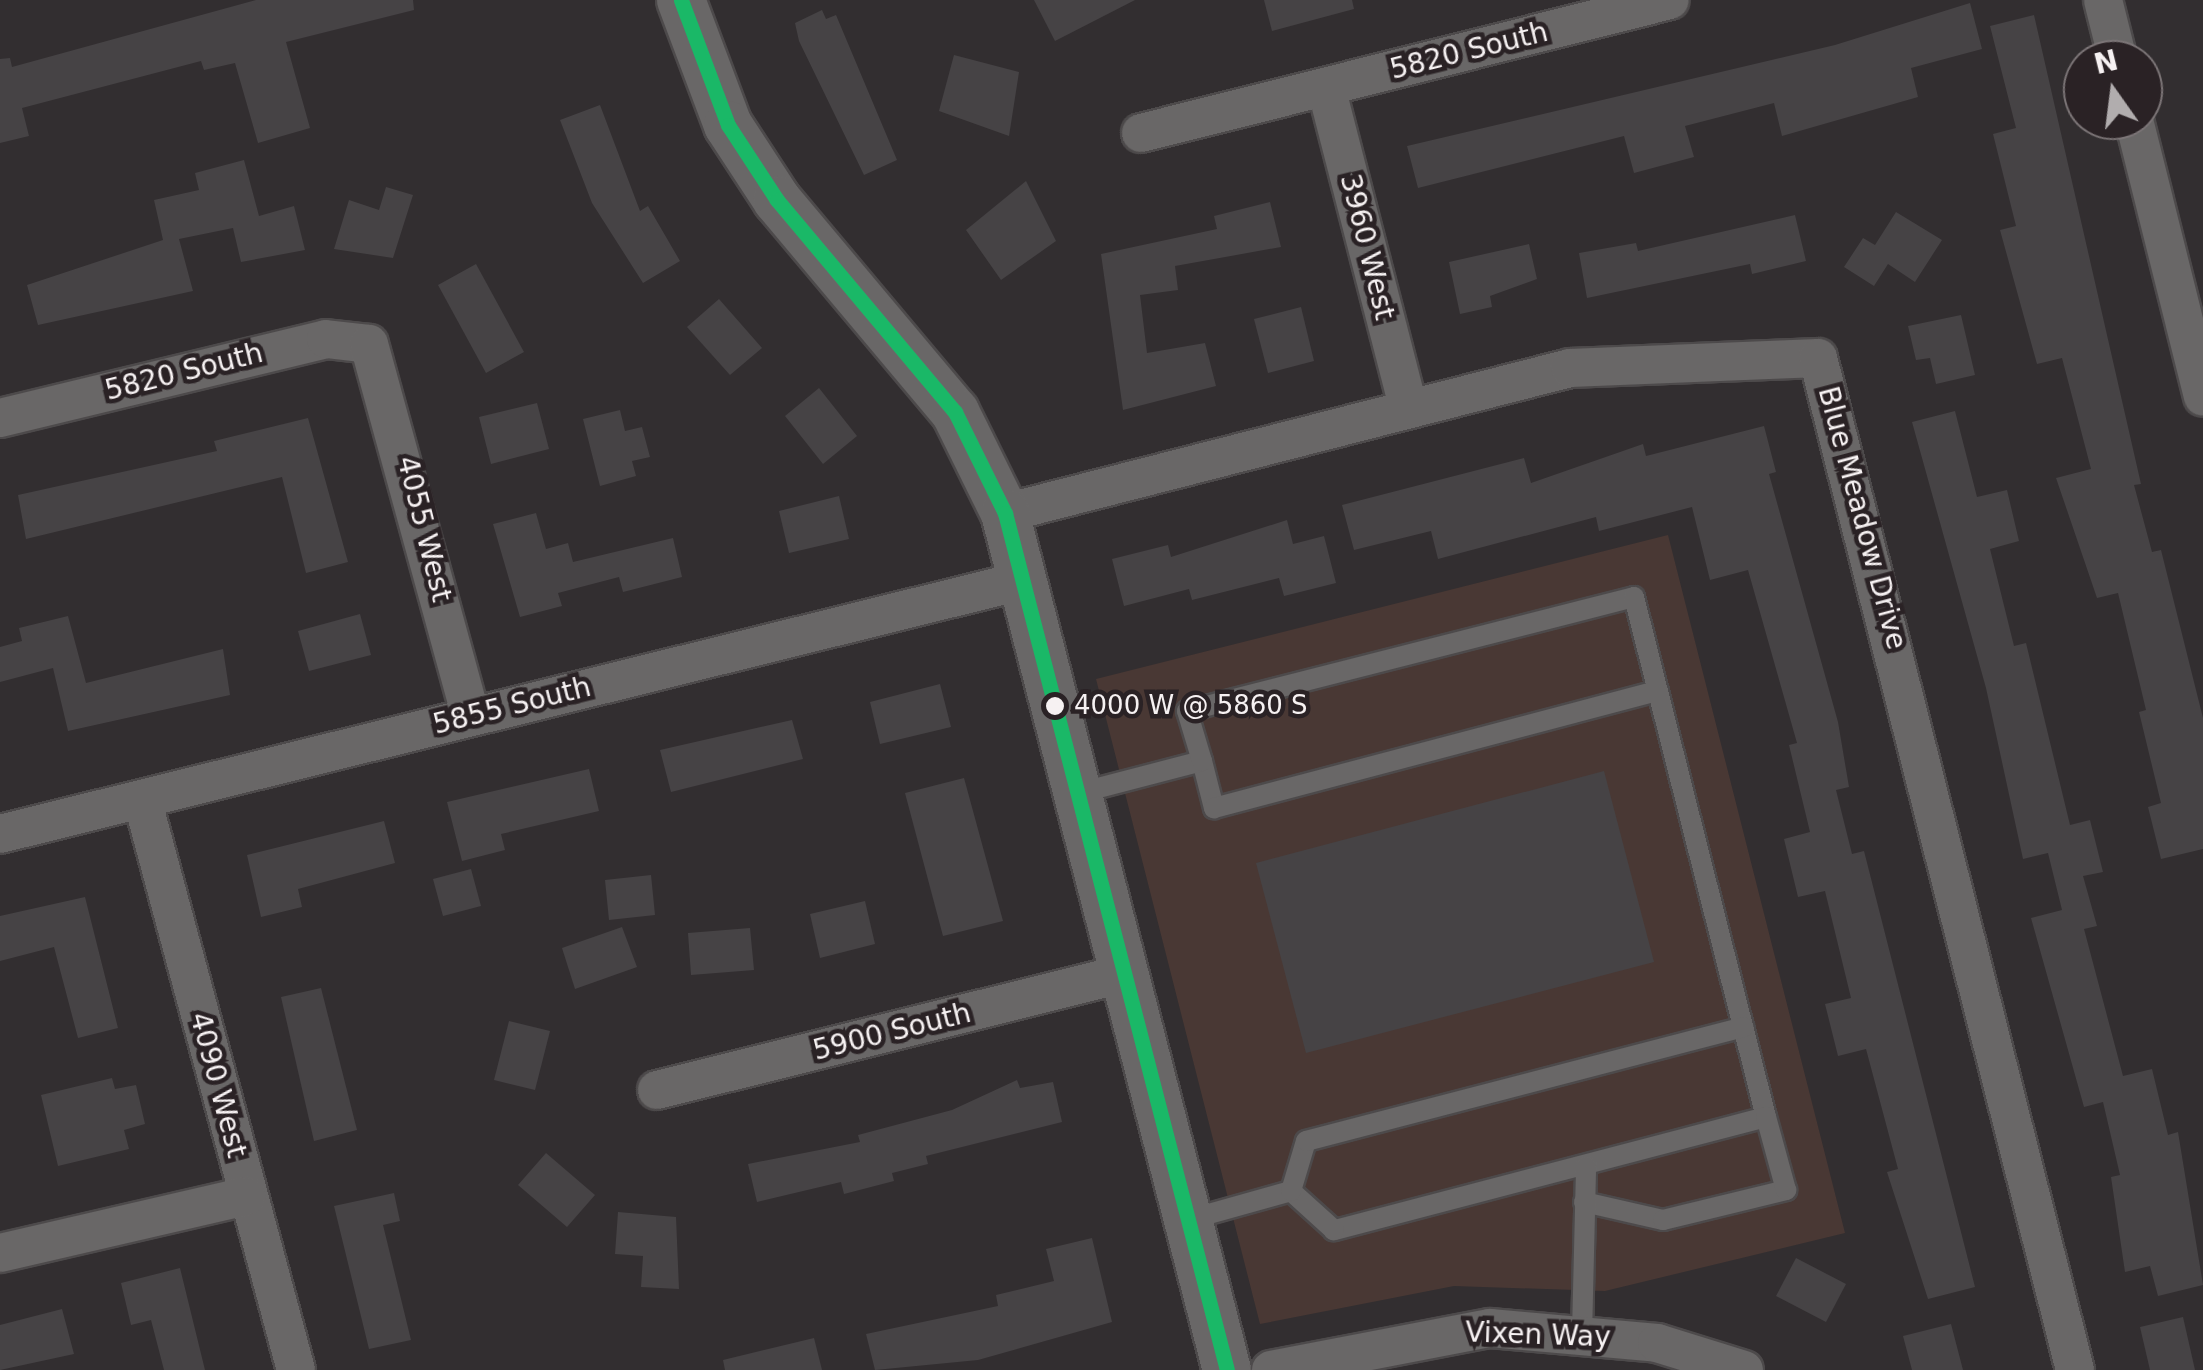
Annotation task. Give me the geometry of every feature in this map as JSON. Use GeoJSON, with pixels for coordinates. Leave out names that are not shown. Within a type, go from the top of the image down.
{"type":"FeatureCollection","features":[{"type":"Feature","properties":{"kind":"street"},"geometry":{"type":"LineString","coordinates":[[682,0],[728,125],[777,200],[955,412],[1005,513],[1227,1370]]}},
{"type":"Feature","properties":{"kind":"street","name":"5820 South"},"geometry":{"type":"LineString","coordinates":[[1141,133],[1670,0]]}},
{"type":"Feature","properties":{"kind":"street"},"geometry":{"type":"LineString","coordinates":[[2104,0],[2113,40]]}},
{"type":"Feature","properties":{"kind":"street","name":"3960 West"},"geometry":{"type":"LineString","coordinates":[[1326,87],[1408,407]]}},
{"type":"Feature","properties":{"kind":"street"},"geometry":{"type":"LineString","coordinates":[[2139,140],[2203,397]]}},
{"type":"Feature","properties":{"kind":"street","name":"5820 South"},"geometry":{"type":"LineString","coordinates":[[0,418],[326,340],[369,344]]}},
{"type":"Feature","properties":{"kind":"street","name":"4055 West"},"geometry":{"type":"LineString","coordinates":[[369,344],[471,716]]}},
{"type":"Feature","properties":{"kind":"street","name":"Blue Meadow Drive"},"geometry":{"type":"LineString","coordinates":[[1005,513],[1570,368],[1818,358],[2075,1370]]}},
{"type":"Feature","properties":{"kind":"street","name":"5855 South"},"geometry":{"type":"LineString","coordinates":[[0,834],[1025,580]]}},
{"type":"Feature","properties":{"kind":"street","name":"4090 West"},"geometry":{"type":"LineString","coordinates":[[142,799],[296,1370]]}},
{"type":"Feature","properties":{"kind":"street","name":"5900 South"},"geometry":{"type":"LineString","coordinates":[[656,1090],[1127,974]]}},
{"type":"Feature","properties":{"kind":"street"},"geometry":{"type":"LineString","coordinates":[[0,1254],[247,1196]]}},
{"type":"Feature","properties":{"kind":"street","name":"Vixen Way"},"geometry":{"type":"LineString","coordinates":[[1271,1370],[1424,1335],[1490,1328],[1656,1342],[1744,1370]]}},
{"type":"Feature","properties":{"kind":"lane"},"geometry":{"type":"LineString","coordinates":[[1584,1202],[1663,1220],[1786,1190],[1766,1117],[1658,691],[1634,598],[1187,710],[1214,808],[1658,691]]}},
{"type":"Feature","properties":{"kind":"lane"},"geometry":{"type":"LineString","coordinates":[[1080,793],[1202,761]]}},
{"type":"Feature","properties":{"kind":"lane"},"geometry":{"type":"LineString","coordinates":[[1292,1191],[1306,1141],[1743,1027]]}},
{"type":"Feature","properties":{"kind":"lane"},"geometry":{"type":"LineString","coordinates":[[1292,1191],[1334,1230],[1766,1117]]}},
{"type":"Feature","properties":{"kind":"lane"},"geometry":{"type":"LineString","coordinates":[[1582,1334],[1586,1166]]}},
{"type":"Feature","properties":{"kind":"lane"},"geometry":{"type":"LineString","coordinates":[[1188,1220],[1292,1191]]}},
{"type":"Feature","properties":{"kind":"shaded area"},"geometry":{"type":"Polygon","coordinates":[[[1668,535],[1845,1233],[1605,1291],[1454,1286],[1260,1324],[1096,679],[1668,535]]]}},
{"type":"Feature","properties":{"kind":"building"},"geometry":{"type":"Polygon","coordinates":[[[256,0],[413,0],[414,10],[286,42],[310,128],[258,143],[235,63],[204,70],[201,61],[22,108],[29,136],[0,143],[0,59],[10,58],[12,67],[256,0]]]}},
{"type":"Feature","properties":{"kind":"building"},"geometry":{"type":"Polygon","coordinates":[[[1034,0],[1135,0],[1055,41],[1034,0]]]}},
{"type":"Feature","properties":{"kind":"building"},"geometry":{"type":"Polygon","coordinates":[[[1264,0],[1352,0],[1354,9],[1272,31],[1264,0]]]}},
{"type":"Feature","properties":{"kind":"building"},"geometry":{"type":"Polygon","coordinates":[[[1970,3],[1982,49],[1911,68],[1918,97],[1782,136],[1774,103],[1685,126],[1694,157],[1634,173],[1624,136],[1418,188],[1407,146],[1835,45],[1970,3]]]}},
{"type":"Feature","properties":{"kind":"building"},"geometry":{"type":"Polygon","coordinates":[[[822,10],[826,19],[836,15],[897,160],[864,175],[799,41],[795,23],[822,10]]]}},
{"type":"Feature","properties":{"kind":"building"},"geometry":{"type":"Polygon","coordinates":[[[2034,15],[2141,484],[2134,485],[2152,552],[2161,550],[2203,718],[2203,849],[2161,859],[2148,807],[2161,803],[2139,712],[2146,710],[2118,593],[2097,598],[2056,478],[2091,469],[2062,358],[2037,364],[2000,230],[2016,226],[1993,134],[2016,128],[1990,26],[2034,15]]]}},
{"type":"Feature","properties":{"kind":"building"},"geometry":{"type":"Polygon","coordinates":[[[954,55],[1019,72],[1009,136],[939,111],[954,55]]]}},
{"type":"Feature","properties":{"kind":"building"},"geometry":{"type":"Polygon","coordinates":[[[600,105],[640,211],[648,206],[680,261],[643,283],[592,203],[560,120],[600,105]]]}},
{"type":"Feature","properties":{"kind":"building"},"geometry":{"type":"Polygon","coordinates":[[[244,160],[259,216],[294,206],[305,250],[241,262],[233,228],[179,239],[193,291],[38,325],[27,285],[163,240],[154,200],[199,190],[195,173],[244,160]]]}},
{"type":"Feature","properties":{"kind":"building"},"geometry":{"type":"Polygon","coordinates":[[[1026,181],[1056,241],[1001,280],[966,230],[1026,181]]]}},
{"type":"Feature","properties":{"kind":"building"},"geometry":{"type":"Polygon","coordinates":[[[386,187],[413,195],[393,258],[334,249],[349,200],[379,210],[386,187]]]}},
{"type":"Feature","properties":{"kind":"building"},"geometry":{"type":"Polygon","coordinates":[[[1270,202],[1281,247],[1175,266],[1178,290],[1140,295],[1147,353],[1205,343],[1216,386],[1123,410],[1101,254],[1217,229],[1214,216],[1270,202]]]}},
{"type":"Feature","properties":{"kind":"building"},"geometry":{"type":"Polygon","coordinates":[[[1896,212],[1942,240],[1915,282],[1888,264],[1874,286],[1844,267],[1863,238],[1875,245],[1896,212]]]}},
{"type":"Feature","properties":{"kind":"building"},"geometry":{"type":"Polygon","coordinates":[[[1795,215],[1806,261],[1752,274],[1750,264],[1587,298],[1579,253],[1636,243],[1638,251],[1795,215]]]}},
{"type":"Feature","properties":{"kind":"building"},"geometry":{"type":"Polygon","coordinates":[[[1529,244],[1537,279],[1490,296],[1492,307],[1460,314],[1449,262],[1529,244]]]}},
{"type":"Feature","properties":{"kind":"building"},"geometry":{"type":"Polygon","coordinates":[[[476,264],[524,352],[486,373],[438,285],[476,264]]]}},
{"type":"Feature","properties":{"kind":"building"},"geometry":{"type":"Polygon","coordinates":[[[719,299],[762,348],[730,375],[687,327],[719,299]]]}},
{"type":"Feature","properties":{"kind":"building"},"geometry":{"type":"Polygon","coordinates":[[[1301,307],[1314,361],[1268,373],[1254,319],[1301,307]]]}},
{"type":"Feature","properties":{"kind":"building"},"geometry":{"type":"Polygon","coordinates":[[[1961,315],[1975,375],[1936,384],[1930,358],[1916,360],[1908,326],[1961,315]]]}},
{"type":"Feature","properties":{"kind":"building"},"geometry":{"type":"Polygon","coordinates":[[[819,388],[857,436],[823,464],[785,416],[819,388]]]}},
{"type":"Feature","properties":{"kind":"building"},"geometry":{"type":"Polygon","coordinates":[[[537,403],[549,449],[491,464],[479,417],[537,403]]]}},
{"type":"Feature","properties":{"kind":"building"},"geometry":{"type":"Polygon","coordinates":[[[620,410],[625,431],[642,427],[650,457],[632,461],[636,476],[600,486],[583,419],[620,410]]]}},
{"type":"Feature","properties":{"kind":"building"},"geometry":{"type":"Polygon","coordinates":[[[1955,411],[1977,497],[2007,490],[2019,541],[1990,549],[2014,646],[2026,643],[2070,825],[2090,820],[2103,872],[2083,876],[2097,926],[2084,929],[2123,1076],[2152,1069],[2168,1135],[2178,1132],[2203,1285],[2158,1296],[2150,1266],[2125,1272],[2111,1177],[2120,1175],[2103,1102],[2084,1107],[2031,918],[2062,910],[2048,853],[2023,859],[1986,688],[1912,422],[1955,411]]]}},
{"type":"Feature","properties":{"kind":"building"},"geometry":{"type":"Polygon","coordinates":[[[308,418],[348,562],[306,573],[282,477],[26,539],[18,495],[217,451],[214,441],[308,418]]]}},
{"type":"Feature","properties":{"kind":"building"},"geometry":{"type":"Polygon","coordinates":[[[1764,426],[1776,472],[1769,474],[1838,722],[1849,787],[1836,790],[1852,854],[1864,851],[1975,1287],[1928,1299],[1887,1172],[1898,1169],[1866,1049],[1838,1056],[1825,1004],[1851,998],[1825,891],[1798,897],[1784,839],[1810,832],[1789,745],[1797,743],[1748,570],[1710,580],[1692,507],[1599,531],[1596,517],[1438,559],[1431,531],[1354,550],[1342,505],[1524,458],[1531,483],[1643,444],[1646,456],[1764,426]]]}},
{"type":"Feature","properties":{"kind":"building"},"geometry":{"type":"Polygon","coordinates":[[[839,496],[849,539],[789,553],[779,511],[839,496]]]}},
{"type":"Feature","properties":{"kind":"building"},"geometry":{"type":"Polygon","coordinates":[[[536,513],[546,549],[568,543],[573,562],[673,538],[682,577],[623,592],[619,577],[558,593],[562,606],[520,617],[493,524],[536,513]]]}},
{"type":"Feature","properties":{"kind":"building"},"geometry":{"type":"Polygon","coordinates":[[[1287,520],[1293,544],[1324,536],[1336,583],[1284,596],[1279,578],[1192,600],[1189,589],[1124,606],[1112,559],[1168,545],[1171,557],[1287,520]]]}},
{"type":"Feature","properties":{"kind":"building"},"geometry":{"type":"Polygon","coordinates":[[[360,614],[371,655],[309,671],[298,631],[360,614]]]}},
{"type":"Feature","properties":{"kind":"building"},"geometry":{"type":"Polygon","coordinates":[[[68,616],[86,683],[223,649],[230,695],[68,731],[53,668],[0,682],[0,647],[22,641],[19,628],[68,616]]]}},
{"type":"Feature","properties":{"kind":"building"},"geometry":{"type":"Polygon","coordinates":[[[940,684],[951,727],[880,744],[870,702],[940,684]]]}},
{"type":"Feature","properties":{"kind":"building"},"geometry":{"type":"Polygon","coordinates":[[[792,720],[803,759],[671,792],[660,750],[792,720]]]}},
{"type":"Feature","properties":{"kind":"building"},"geometry":{"type":"Polygon","coordinates":[[[589,769],[599,811],[501,834],[505,850],[462,861],[447,802],[589,769]]]}},
{"type":"Feature","properties":{"kind":"building"},"geometry":{"type":"Polygon","coordinates":[[[1604,771],[1654,962],[1306,1053],[1256,863],[1604,771]]]}},
{"type":"Feature","properties":{"kind":"building"},"geometry":{"type":"Polygon","coordinates":[[[964,778],[1003,921],[943,936],[905,793],[964,778]]]}},
{"type":"Feature","properties":{"kind":"building"},"geometry":{"type":"Polygon","coordinates":[[[384,821],[395,863],[298,889],[302,907],[261,917],[247,855],[384,821]]]}},
{"type":"Feature","properties":{"kind":"building"},"geometry":{"type":"Polygon","coordinates":[[[471,869],[481,906],[443,916],[433,879],[471,869]]]}},
{"type":"Feature","properties":{"kind":"building"},"geometry":{"type":"Polygon","coordinates":[[[651,875],[655,915],[609,920],[605,880],[651,875]]]}},
{"type":"Feature","properties":{"kind":"building"},"geometry":{"type":"Polygon","coordinates":[[[85,897],[118,1028],[78,1038],[54,947],[0,961],[0,916],[85,897]]]}},
{"type":"Feature","properties":{"kind":"building"},"geometry":{"type":"Polygon","coordinates":[[[865,901],[875,944],[820,958],[810,914],[865,901]]]}},
{"type":"Feature","properties":{"kind":"building"},"geometry":{"type":"Polygon","coordinates":[[[622,927],[637,967],[575,989],[562,948],[622,927]]]}},
{"type":"Feature","properties":{"kind":"building"},"geometry":{"type":"Polygon","coordinates":[[[750,928],[754,970],[691,975],[688,933],[750,928]]]}},
{"type":"Feature","properties":{"kind":"building"},"geometry":{"type":"Polygon","coordinates":[[[321,988],[357,1130],[314,1141],[281,997],[321,988]]]}},
{"type":"Feature","properties":{"kind":"building"},"geometry":{"type":"Polygon","coordinates":[[[509,1021],[550,1031],[535,1090],[494,1080],[509,1021]]]}},
{"type":"Feature","properties":{"kind":"building"},"geometry":{"type":"Polygon","coordinates":[[[112,1078],[115,1089],[136,1085],[145,1124],[124,1130],[129,1149],[58,1166],[41,1095],[112,1078]]]}},
{"type":"Feature","properties":{"kind":"building"},"geometry":{"type":"Polygon","coordinates":[[[1017,1080],[1020,1088],[1053,1082],[1062,1122],[926,1156],[928,1164],[892,1173],[894,1181],[844,1194],[841,1182],[757,1202],[748,1164],[860,1142],[858,1135],[952,1110],[1017,1080]]]}},
{"type":"Feature","properties":{"kind":"building"},"geometry":{"type":"Polygon","coordinates":[[[546,1153],[595,1195],[567,1227],[518,1185],[546,1153]]]}},
{"type":"Feature","properties":{"kind":"building"},"geometry":{"type":"Polygon","coordinates":[[[394,1193],[400,1221],[383,1225],[411,1340],[369,1349],[334,1206],[394,1193]]]}},
{"type":"Feature","properties":{"kind":"building"},"geometry":{"type":"Polygon","coordinates":[[[618,1212],[676,1217],[679,1289],[641,1287],[643,1256],[615,1254],[618,1212]]]}},
{"type":"Feature","properties":{"kind":"building"},"geometry":{"type":"Polygon","coordinates":[[[1092,1238],[1112,1322],[978,1360],[875,1370],[866,1334],[998,1306],[996,1295],[1054,1281],[1046,1249],[1092,1238]]]}},
{"type":"Feature","properties":{"kind":"building"},"geometry":{"type":"Polygon","coordinates":[[[1796,1258],[1846,1284],[1826,1322],[1776,1296],[1796,1258]]]}},
{"type":"Feature","properties":{"kind":"building"},"geometry":{"type":"Polygon","coordinates":[[[180,1268],[205,1370],[164,1370],[151,1320],[131,1325],[121,1283],[180,1268]]]}},
{"type":"Feature","properties":{"kind":"building"},"geometry":{"type":"Polygon","coordinates":[[[62,1309],[74,1354],[0,1370],[0,1325],[62,1309]]]}},
{"type":"Feature","properties":{"kind":"building"},"geometry":{"type":"Polygon","coordinates":[[[2183,1317],[2195,1370],[2150,1370],[2140,1327],[2183,1317]]]}},
{"type":"Feature","properties":{"kind":"building"},"geometry":{"type":"Polygon","coordinates":[[[1951,1324],[1963,1370],[1912,1370],[1903,1336],[1951,1324]]]}},
{"type":"Feature","properties":{"kind":"building"},"geometry":{"type":"Polygon","coordinates":[[[814,1338],[822,1370],[725,1370],[723,1360],[814,1338]]]}},
{"type":"Feature","properties":{"kind":"transit line"},"geometry":{"type":"LineString","coordinates":[[681,0],[728,125],[777,200],[955,412],[1005,513],[1227,1370]]}},
{"type":"Feature","properties":{"kind":"place","name":"4000 W @ 5860 S"},"geometry":{"type":"Point","coordinates":[1055,706]}}]}
